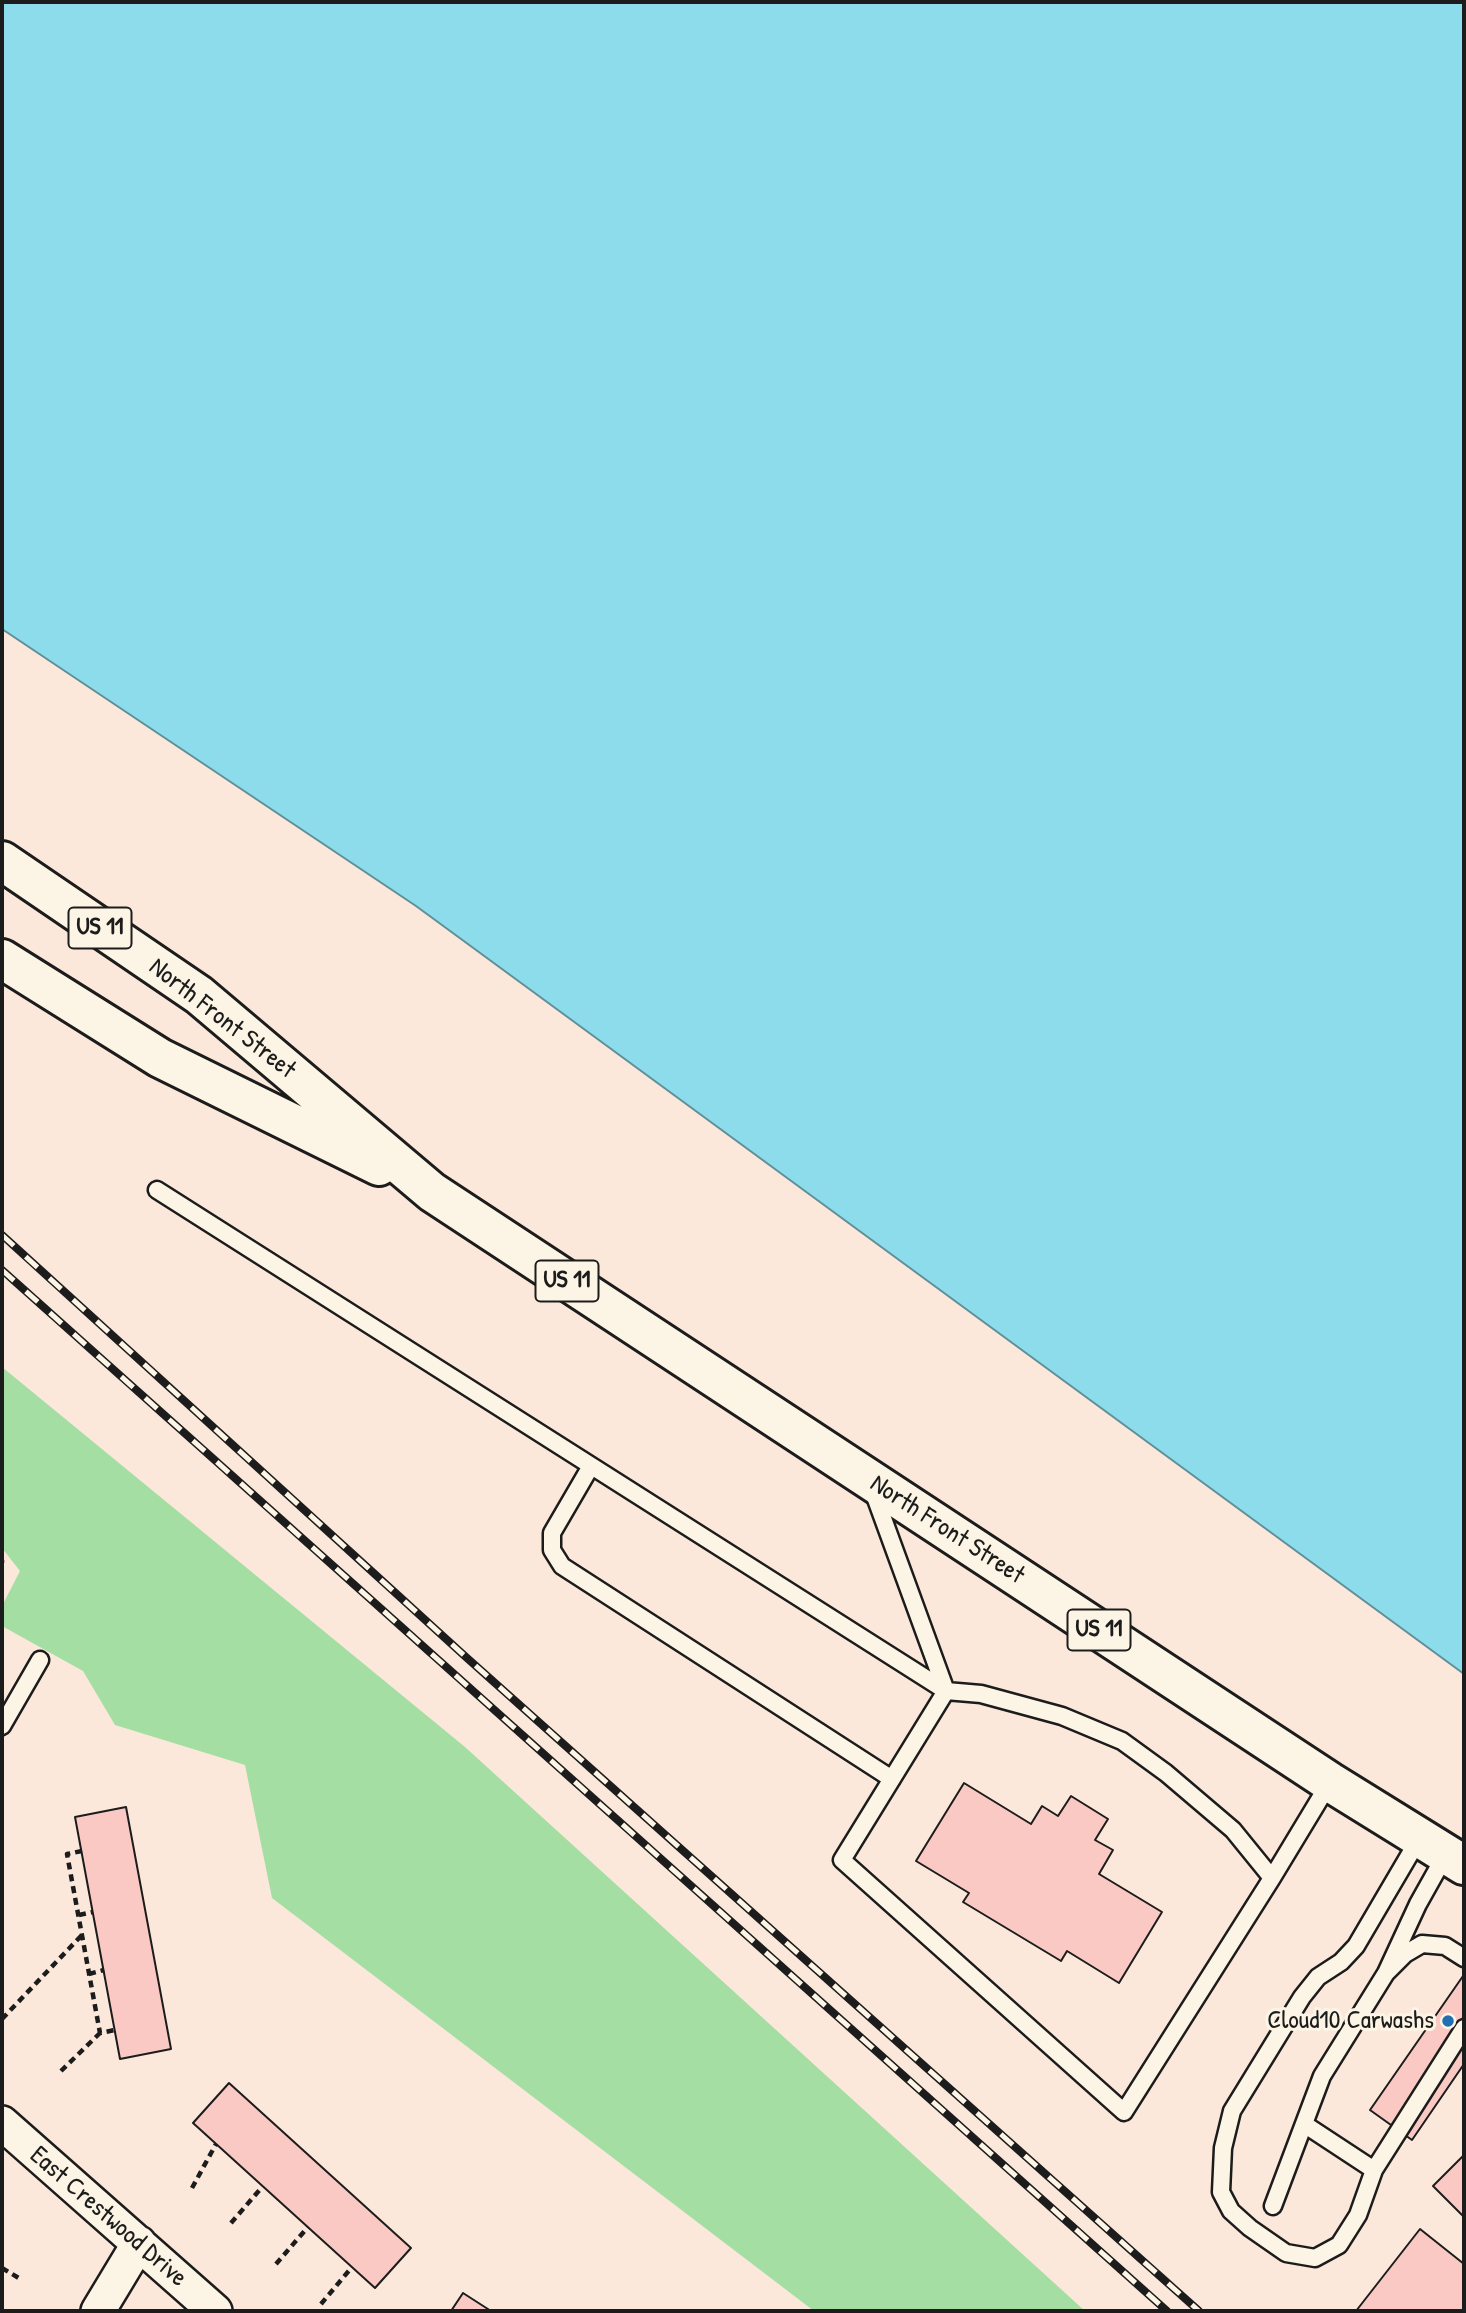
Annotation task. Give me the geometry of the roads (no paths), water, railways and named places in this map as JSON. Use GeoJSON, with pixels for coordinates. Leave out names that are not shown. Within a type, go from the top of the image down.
{"type":"FeatureCollection","features":[{"type":"Feature","properties":{"kind":"main road","name":"North Front Street"},"geometry":{"type":"LineString","coordinates":[[2,861],[199,995],[432,1192],[1330,1782],[1444,1852]]}},
{"type":"Feature","properties":{"kind":"main road","name":"North Front Street"},"geometry":{"type":"LineString","coordinates":[[2,959],[160,1058],[432,1192]]}},
{"type":"Feature","properties":{"kind":"street","name":"East Crestwood Drive"},"geometry":{"type":"LineString","coordinates":[[2,2123],[215,2311]]}},
{"type":"Feature","properties":{"kind":"street"},"geometry":{"type":"LineString","coordinates":[[98,2311],[139,2243]]}},
{"type":"Feature","properties":{"kind":"lane"},"geometry":{"type":"LineString","coordinates":[[157,1190],[946,1691],[981,1693],[1062,1716],[1122,1741],[1166,1773],[1233,1830],[1272,1878]]}},
{"type":"Feature","properties":{"kind":"lane"},"geometry":{"type":"LineString","coordinates":[[591,1466],[552,1533],[552,1550],[562,1566],[892,1779]]}},
{"type":"Feature","properties":{"kind":"lane"},"geometry":{"type":"LineString","coordinates":[[869,1479],[946,1691]]}},
{"type":"Feature","properties":{"kind":"lane"},"geometry":{"type":"LineString","coordinates":[[2,1726],[40,1660]]}},
{"type":"Feature","properties":{"kind":"lane"},"geometry":{"type":"LineString","coordinates":[[946,1691],[842,1860],[1124,2112],[1330,1782]]}},
{"type":"Feature","properties":{"kind":"lane"},"geometry":{"type":"LineString","coordinates":[[1273,2206],[1322,2076],[1386,1973],[1444,1852]]}},
{"type":"Feature","properties":{"kind":"lane"},"geometry":{"type":"LineString","coordinates":[[1444,1852],[1341,1962],[1318,1977],[1302,1997],[1232,2111],[1223,2148],[1221,2192],[1231,2211],[1286,2253],[1315,2258],[1339,2245],[1358,2215],[1374,2170],[1464,2028]]}},
{"type":"Feature","properties":{"kind":"lane"},"geometry":{"type":"LineString","coordinates":[[1386,1973],[1405,1954],[1422,1944],[1445,1946],[1464,1958]]}},
{"type":"Feature","properties":{"kind":"lane"},"geometry":{"type":"LineString","coordinates":[[1304,2124],[1374,2170]]}},
{"type":"Feature","properties":{"kind":"water"},"geometry":{"type":"Polygon","coordinates":[[[2,2],[1464,2],[1464,1674],[416,906],[2,629],[2,2]]]}},
{"type":"Feature","properties":{"kind":"railway"},"geometry":{"type":"LineString","coordinates":[[2,1235],[467,1658],[1199,2311]]}},
{"type":"Feature","properties":{"kind":"railway"},"geometry":{"type":"LineString","coordinates":[[2,1270],[1167,2311]]}},
{"type":"Feature","properties":{"kind":"place","name":"Cloud10 Carwashs"},"geometry":{"type":"Point","coordinates":[1448,2021]}}]}
